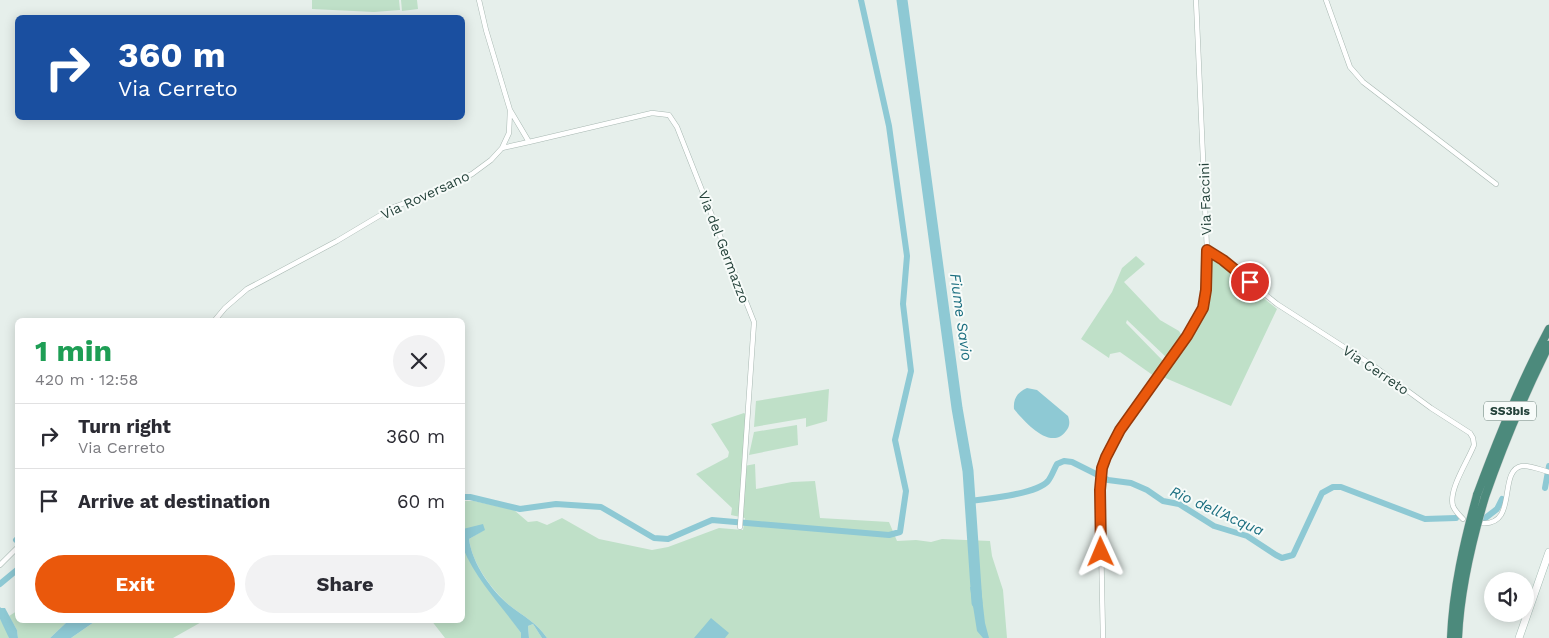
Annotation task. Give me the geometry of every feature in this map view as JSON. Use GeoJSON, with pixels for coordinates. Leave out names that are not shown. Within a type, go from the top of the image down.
{"type":"FeatureCollection","features":[{"type":"Feature","properties":{"kind":"highway","name":"SS3bis"},"geometry":{"type":"LineString","coordinates":[[1451,638],[1457,575],[1497,440],[1549,329]]}},
{"type":"Feature","properties":{"kind":"highway","name":"SS3bis"},"geometry":{"type":"LineString","coordinates":[[1458,638],[1464,577],[1481,496],[1527,388],[1549,345]]}},
{"type":"Feature","properties":{"kind":"main road"},"geometry":{"type":"LineString","coordinates":[[1519,638],[1549,552]]}},
{"type":"Feature","properties":{"kind":"street","name":"Via Roversano"},"geometry":{"type":"LineString","coordinates":[[217,318],[247,289],[337,241],[394,206],[443,189],[472,174],[491,160],[502,148],[509,133],[510,110],[479,0]]}},
{"type":"Feature","properties":{"kind":"street","name":"Via Faccini"},"geometry":{"type":"LineString","coordinates":[[1103,638],[1102,468],[1120,430],[1187,336],[1203,308],[1206,290],[1207,250],[1196,0]]}},
{"type":"Feature","properties":{"kind":"street"},"geometry":{"type":"LineString","coordinates":[[1326,0],[1350,67],[1363,82],[1496,184]]}},
{"type":"Feature","properties":{"kind":"street"},"geometry":{"type":"LineString","coordinates":[[510,110],[530,142]]}},
{"type":"Feature","properties":{"kind":"street","name":"Via del Germazzo"},"geometry":{"type":"LineString","coordinates":[[502,148],[652,113],[669,115],[677,128],[754,322],[740,527]]}},
{"type":"Feature","properties":{"kind":"street","name":"Via Cerreto"},"geometry":{"type":"LineString","coordinates":[[1207,250],[1223,260],[1277,304],[1375,367],[1431,408],[1470,433],[1474,445],[1455,487],[1453,496],[1453,507],[1463,519]]}},
{"type":"Feature","properties":{"kind":"street"},"geometry":{"type":"LineString","coordinates":[[1481,523],[1492,522],[1502,513],[1506,503],[1511,474],[1523,466],[1549,472]]}},
{"type":"Feature","properties":{"kind":"street"},"geometry":{"type":"LineString","coordinates":[[0,565],[15,550]]}},
{"type":"Feature","properties":{"kind":"green space"},"geometry":{"type":"Polygon","coordinates":[[[312,0],[399,0],[400,10],[374,12],[312,9],[312,0]]]}},
{"type":"Feature","properties":{"kind":"green space"},"geometry":{"type":"Polygon","coordinates":[[[401,0],[417,0],[418,9],[402,11],[401,0]]]}},
{"type":"Feature","properties":{"kind":"green space"},"geometry":{"type":"Polygon","coordinates":[[[1136,256],[1145,264],[1124,282],[1160,320],[1179,331],[1182,336],[1167,358],[1127,320],[1126,323],[1164,362],[1154,376],[1120,352],[1110,354],[1109,358],[1081,339],[1112,292],[1122,268],[1136,256]]]}},
{"type":"Feature","properties":{"kind":"green space"},"geometry":{"type":"Polygon","coordinates":[[[1211,258],[1215,258],[1277,309],[1231,406],[1163,377],[1190,341],[1201,322],[1209,296],[1209,262],[1211,258]]]}},
{"type":"Feature","properties":{"kind":"green space"},"geometry":{"type":"Polygon","coordinates":[[[829,389],[827,421],[806,427],[806,418],[754,427],[756,401],[829,389]]]}},
{"type":"Feature","properties":{"kind":"green space"},"geometry":{"type":"Polygon","coordinates":[[[744,413],[747,415],[744,466],[755,464],[756,489],[792,482],[815,481],[820,518],[889,522],[897,541],[916,540],[931,542],[942,539],[990,541],[992,556],[1003,590],[1007,638],[547,638],[534,624],[502,599],[483,575],[474,557],[469,539],[484,530],[465,529],[465,501],[474,501],[514,510],[528,522],[537,521],[547,525],[562,518],[599,539],[652,550],[668,547],[719,528],[743,530],[745,518],[731,515],[732,508],[696,474],[728,457],[729,452],[711,424],[744,413]]]}},
{"type":"Feature","properties":{"kind":"green space"},"geometry":{"type":"Polygon","coordinates":[[[797,425],[798,445],[749,455],[754,432],[797,425]]]}},
{"type":"Feature","properties":{"kind":"green space"},"geometry":{"type":"Polygon","coordinates":[[[465,551],[521,633],[521,638],[445,638],[433,623],[465,623],[465,551]]]}},
{"type":"Feature","properties":{"kind":"green space"},"geometry":{"type":"Polygon","coordinates":[[[15,612],[15,623],[66,623],[50,638],[18,638],[17,630],[9,616],[15,612]]]}},
{"type":"Feature","properties":{"kind":"green space"},"geometry":{"type":"Polygon","coordinates":[[[0,619],[8,633],[9,638],[0,638],[0,619]]]}},
{"type":"Feature","properties":{"kind":"green space"},"geometry":{"type":"Polygon","coordinates":[[[93,623],[200,623],[173,638],[71,638],[93,623]]]}},
{"type":"Feature","properties":{"kind":"green space"},"geometry":{"type":"Polygon","coordinates":[[[533,624],[542,638],[529,638],[528,626],[533,624]]]}},
{"type":"Feature","properties":{"kind":"water"},"geometry":{"type":"Polygon","coordinates":[[[1027,388],[1037,390],[1068,416],[1068,427],[1060,437],[1053,438],[1038,432],[1014,409],[1014,402],[1017,396],[1027,388]]]}},
{"type":"Feature","properties":{"kind":"water"},"geometry":{"type":"Polygon","coordinates":[[[483,524],[485,530],[469,539],[474,557],[483,575],[502,599],[534,624],[547,638],[542,638],[533,624],[528,626],[529,638],[521,638],[521,633],[482,582],[468,560],[465,553],[465,528],[483,524]]]}},
{"type":"Feature","properties":{"kind":"water"},"geometry":{"type":"Polygon","coordinates":[[[970,587],[981,589],[985,623],[989,638],[983,638],[977,631],[970,587]]]}},
{"type":"Feature","properties":{"kind":"water"},"geometry":{"type":"Polygon","coordinates":[[[0,607],[5,608],[17,630],[18,638],[9,638],[0,619],[0,607]]]}},
{"type":"Feature","properties":{"kind":"water"},"geometry":{"type":"Polygon","coordinates":[[[711,618],[729,633],[725,638],[694,638],[711,618]]]}},
{"type":"Feature","properties":{"kind":"water"},"geometry":{"type":"Polygon","coordinates":[[[66,623],[93,623],[71,638],[50,638],[66,623]]]}},
{"type":"Feature","properties":{"kind":"waterway"},"geometry":{"type":"LineString","coordinates":[[465,497],[520,509],[556,504],[601,507],[654,538],[668,539],[712,520],[889,535],[900,532],[906,491],[895,440],[911,371],[903,304],[907,256],[889,126],[861,0]]}},
{"type":"Feature","properties":{"kind":"waterway","name":"Fiume Savio"},"geometry":{"type":"LineString","coordinates":[[902,0],[957,408],[968,471],[977,603]]}},
{"type":"Feature","properties":{"kind":"waterway","name":"Rio dell'Acqua"},"geometry":{"type":"LineString","coordinates":[[970,501],[1023,493],[1042,486],[1051,477],[1057,464],[1064,461],[1072,462],[1108,480],[1131,483],[1147,490],[1163,501],[1179,504],[1214,526],[1247,536],[1282,558],[1293,555],[1322,493],[1333,487],[1341,487],[1425,519],[1456,518]]}},
{"type":"Feature","properties":{"kind":"waterway","name":"Rio dell'Acqua"},"geometry":{"type":"LineString","coordinates":[[1545,488],[1549,466]]}},
{"type":"Feature","properties":{"kind":"waterway","name":"Rio dell'Acqua"},"geometry":{"type":"LineString","coordinates":[[1484,519],[1497,509],[1502,499]]}},
{"type":"Feature","properties":{"kind":"waterway"},"geometry":{"type":"LineString","coordinates":[[0,584],[15,572]]}},
{"type":"Feature","properties":{"kind":"route"},"geometry":{"type":"LineString","coordinates":[[1101,552],[1100,490],[1102,468],[1120,430],[1187,336],[1203,308],[1206,290],[1207,250],[1223,260],[1250,282]]}}]}
